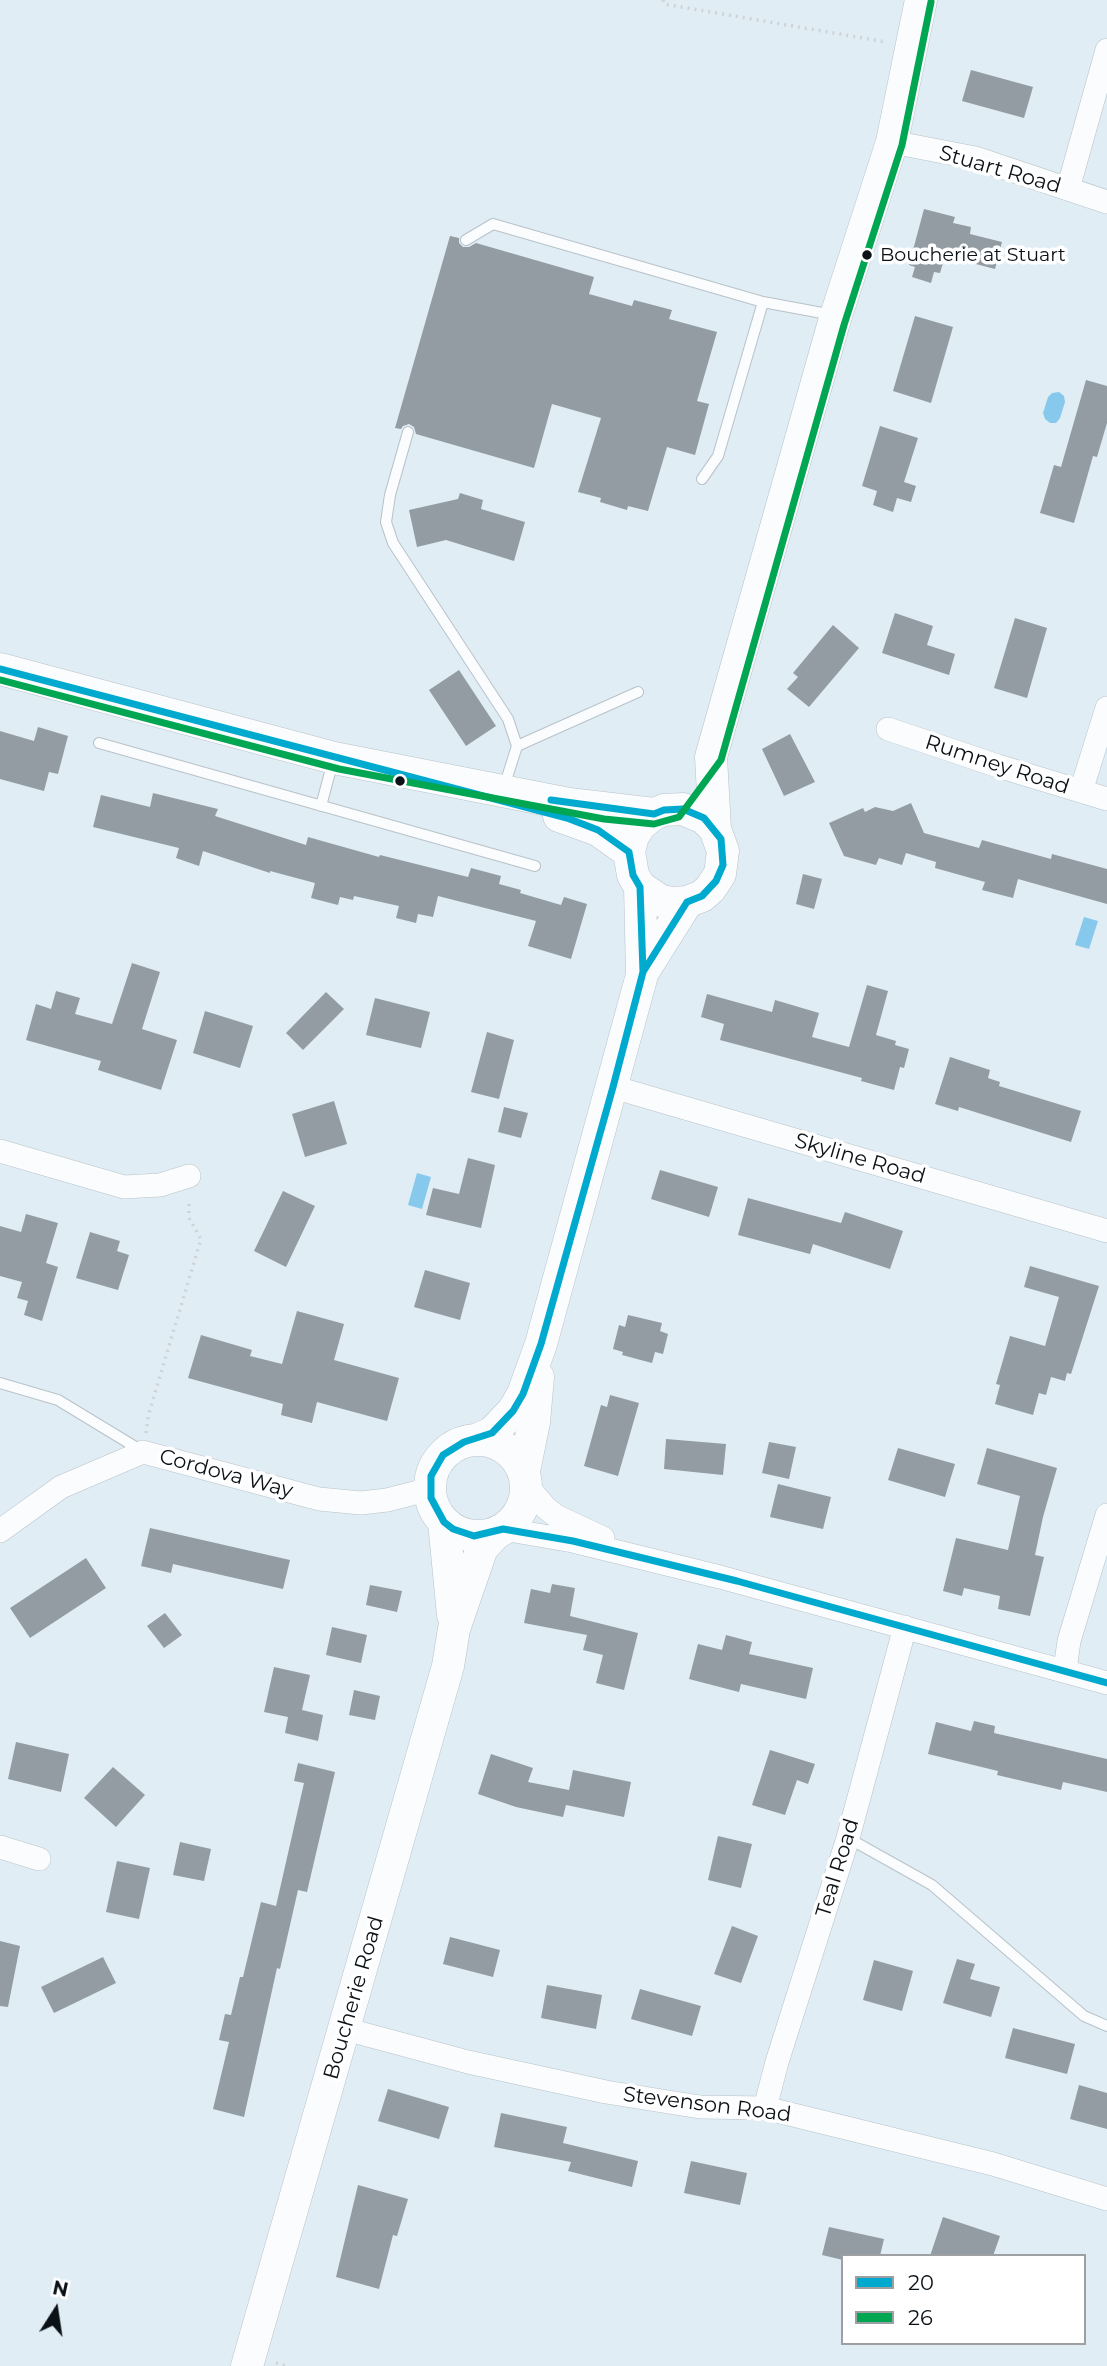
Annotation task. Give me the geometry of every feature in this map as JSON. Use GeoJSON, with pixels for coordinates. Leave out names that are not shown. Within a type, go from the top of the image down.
{"type":"FeatureCollection","features":[{"type":"Feature","properties":{"kind":"main road"},"geometry":{"type":"LineString","coordinates":[[711,757],[663,812],[642,824],[633,836],[629,852],[633,875],[640,887],[661,901],[687,902],[702,896],[720,874],[723,851],[715,829],[711,757],[837,316],[892,142],[921,0]]}},
{"type":"Feature","properties":{"kind":"main road"},"geometry":{"type":"LineString","coordinates":[[0,668],[567,818],[598,830],[629,852]]}},
{"type":"Feature","properties":{"kind":"main road"},"geometry":{"type":"LineString","coordinates":[[337,758],[569,804],[694,812],[715,829]]}},
{"type":"Feature","properties":{"kind":"main road"},"geometry":{"type":"LineString","coordinates":[[476,1440],[492,1433],[513,1411],[523,1394],[541,1344],[643,972],[640,887]]}},
{"type":"Feature","properties":{"kind":"main road"},"geometry":{"type":"LineString","coordinates":[[643,972],[687,902]]}},
{"type":"Feature","properties":{"kind":"main road"},"geometry":{"type":"LineString","coordinates":[[525,1478],[516,1458],[505,1448],[491,1441],[476,1440],[464,1442],[443,1455],[431,1476],[430,1489],[434,1507],[444,1522],[453,1529],[474,1536],[499,1531],[521,1511],[526,1498],[525,1478],[534,1422],[541,1344]]}},
{"type":"Feature","properties":{"kind":"main road","name":"Boucherie Road"},"geometry":{"type":"LineString","coordinates":[[444,1522],[454,1629]]}},
{"type":"Feature","properties":{"kind":"main road","name":"Boucherie Road"},"geometry":{"type":"LineString","coordinates":[[259,2364],[345,2029],[448,1666],[454,1629],[482,1548],[499,1531]]}},
{"type":"Feature","properties":{"kind":"street"},"geometry":{"type":"LineString","coordinates":[[1068,190],[1107,50]]}},
{"type":"Feature","properties":{"kind":"street","name":"Stuart Road"},"geometry":{"type":"LineString","coordinates":[[892,142],[975,158],[1107,202]]}},
{"type":"Feature","properties":{"kind":"street"},"geometry":{"type":"LineString","coordinates":[[1081,791],[1107,708]]}},
{"type":"Feature","properties":{"kind":"street","name":"Rumney Road"},"geometry":{"type":"LineString","coordinates":[[888,729],[1107,799]]}},
{"type":"Feature","properties":{"kind":"street","name":"Skyline Road"},"geometry":{"type":"LineString","coordinates":[[613,1087],[1107,1231]]}},
{"type":"Feature","properties":{"kind":"street"},"geometry":{"type":"LineString","coordinates":[[0,1152],[124,1187],[160,1185],[190,1176]]}},
{"type":"Feature","properties":{"kind":"street","name":"Cordova Way"},"geometry":{"type":"LineString","coordinates":[[0,1531],[61,1487],[143,1452],[319,1499],[361,1503],[405,1497],[430,1489]]}},
{"type":"Feature","properties":{"kind":"street"},"geometry":{"type":"LineString","coordinates":[[525,1478],[546,1508],[556,1516],[660,1564]]}},
{"type":"Feature","properties":{"kind":"street"},"geometry":{"type":"LineString","coordinates":[[1065,1670],[1069,1641],[1107,1515]]}},
{"type":"Feature","properties":{"kind":"street"},"geometry":{"type":"LineString","coordinates":[[499,1531],[573,1541],[720,1577],[1107,1683]]}},
{"type":"Feature","properties":{"kind":"street","name":"Teal Road"},"geometry":{"type":"LineString","coordinates":[[765,2108],[848,1838],[905,1627]]}},
{"type":"Feature","properties":{"kind":"street"},"geometry":{"type":"LineString","coordinates":[[0,1847],[39,1858]]}},
{"type":"Feature","properties":{"kind":"street","name":"Stevenson Road"},"geometry":{"type":"LineString","coordinates":[[345,2029],[468,2063],[606,2092],[700,2107],[765,2108],[993,2164],[1107,2199]]}},
{"type":"Feature","properties":{"kind":"lane"},"geometry":{"type":"LineString","coordinates":[[466,240],[493,224],[763,302],[837,316]]}},
{"type":"Feature","properties":{"kind":"lane"},"geometry":{"type":"LineString","coordinates":[[702,479],[718,456],[763,302]]}},
{"type":"Feature","properties":{"kind":"lane"},"geometry":{"type":"LineString","coordinates":[[408,432],[390,495],[386,522],[393,543],[508,719],[517,746],[503,791]]}},
{"type":"Feature","properties":{"kind":"lane"},"geometry":{"type":"LineString","coordinates":[[517,746],[638,692]]}},
{"type":"Feature","properties":{"kind":"lane"},"geometry":{"type":"LineString","coordinates":[[99,743],[535,866]]}},
{"type":"Feature","properties":{"kind":"lane"},"geometry":{"type":"LineString","coordinates":[[321,806],[337,758]]}},
{"type":"Feature","properties":{"kind":"lane"},"geometry":{"type":"LineString","coordinates":[[0,1382],[58,1400],[143,1452]]}},
{"type":"Feature","properties":{"kind":"lane"},"geometry":{"type":"LineString","coordinates":[[848,1838],[932,1885],[1084,2016],[1107,2026]]}},
{"type":"Feature","properties":{"kind":"path"},"geometry":{"type":"LineString","coordinates":[[663,0],[664,4],[912,47]]}},
{"type":"Feature","properties":{"kind":"path"},"geometry":{"type":"LineString","coordinates":[[143,1452],[149,1413],[201,1239],[189,1218],[190,1176]]}},
{"type":"Feature","properties":{"kind":"path"},"geometry":{"type":"LineString","coordinates":[[259,2364],[286,2366]]}},
{"type":"Feature","properties":{"kind":"water"},"geometry":{"type":"Polygon","coordinates":[[[1059,392],[1064,396],[1065,402],[1060,418],[1056,423],[1050,423],[1043,413],[1048,397],[1059,392]]]}},
{"type":"Feature","properties":{"kind":"water"},"geometry":{"type":"Polygon","coordinates":[[[1084,917],[1098,921],[1089,949],[1075,945],[1084,917]]]}},
{"type":"Feature","properties":{"kind":"water"},"geometry":{"type":"Polygon","coordinates":[[[417,1173],[431,1177],[422,1209],[408,1205],[417,1173]]]}},
{"type":"Feature","properties":{"kind":"building"},"geometry":{"type":"Polygon","coordinates":[[[971,70],[1033,87],[1024,118],[962,101],[971,70]]]}},
{"type":"Feature","properties":{"kind":"building"},"geometry":{"type":"Polygon","coordinates":[[[924,209],[955,217],[953,223],[971,227],[970,234],[1002,242],[995,269],[945,256],[940,273],[934,272],[931,283],[912,277],[915,267],[909,265],[924,209]]]}},
{"type":"Feature","properties":{"kind":"building"},"geometry":{"type":"Polygon","coordinates":[[[450,236],[459,238],[463,247],[476,243],[594,277],[589,294],[632,306],[634,300],[672,310],[669,319],[717,332],[697,401],[709,404],[695,455],[667,447],[648,511],[628,506],[627,510],[600,502],[601,498],[578,492],[601,418],[552,404],[534,468],[416,434],[414,427],[409,424],[401,429],[395,428],[450,236]]]}},
{"type":"Feature","properties":{"kind":"building"},"geometry":{"type":"Polygon","coordinates":[[[915,316],[953,327],[931,403],[893,391],[915,316]]]}},
{"type":"Feature","properties":{"kind":"building"},"geometry":{"type":"Polygon","coordinates":[[[1086,380],[1107,386],[1107,423],[1097,457],[1093,456],[1074,523],[1040,513],[1054,465],[1061,467],[1086,380]]]}},
{"type":"Feature","properties":{"kind":"building"},"geometry":{"type":"Polygon","coordinates":[[[880,426],[918,438],[904,482],[916,486],[911,502],[897,498],[893,512],[873,505],[877,491],[862,486],[880,426]]]}},
{"type":"Feature","properties":{"kind":"building"},"geometry":{"type":"Polygon","coordinates":[[[460,493],[483,500],[481,509],[525,522],[514,561],[446,540],[417,547],[409,510],[458,499],[460,493]]]}},
{"type":"Feature","properties":{"kind":"building"},"geometry":{"type":"Polygon","coordinates":[[[895,613],[933,626],[927,645],[955,654],[949,675],[882,653],[895,613]]]}},
{"type":"Feature","properties":{"kind":"building"},"geometry":{"type":"Polygon","coordinates":[[[1015,618],[1047,628],[1027,698],[994,688],[1015,618]]]}},
{"type":"Feature","properties":{"kind":"building"},"geometry":{"type":"Polygon","coordinates":[[[833,625],[859,648],[809,707],[787,689],[798,677],[793,673],[833,625]]]}},
{"type":"Feature","properties":{"kind":"building"},"geometry":{"type":"Polygon","coordinates":[[[459,670],[496,726],[466,746],[429,690],[459,670]]]}},
{"type":"Feature","properties":{"kind":"building"},"geometry":{"type":"Polygon","coordinates":[[[38,727],[68,736],[58,774],[49,772],[44,791],[0,779],[0,731],[34,741],[38,727]]]}},
{"type":"Feature","properties":{"kind":"building"},"geometry":{"type":"Polygon","coordinates":[[[790,734],[815,782],[784,796],[762,749],[790,734]]]}},
{"type":"Feature","properties":{"kind":"building"},"geometry":{"type":"Polygon","coordinates":[[[153,793],[218,809],[215,816],[306,845],[308,837],[379,857],[380,855],[468,877],[471,868],[501,876],[499,884],[521,890],[520,893],[561,905],[564,897],[587,904],[571,959],[528,946],[536,921],[438,896],[433,917],[418,914],[416,923],[396,918],[399,906],[354,896],[353,900],[340,897],[338,905],[311,898],[315,883],[270,873],[203,851],[199,866],[176,858],[179,848],[93,827],[101,795],[150,807],[153,793]]]}},
{"type":"Feature","properties":{"kind":"building"},"geometry":{"type":"Polygon","coordinates":[[[911,803],[924,833],[979,848],[982,840],[1051,859],[1052,854],[1107,869],[1107,904],[1018,879],[1013,898],[982,890],[985,882],[935,868],[936,862],[906,853],[902,865],[879,858],[876,865],[844,856],[829,823],[863,808],[865,812],[875,807],[893,811],[911,803]]]}},
{"type":"Feature","properties":{"kind":"building"},"geometry":{"type":"Polygon","coordinates":[[[803,874],[822,879],[814,909],[796,904],[803,874]]]}},
{"type":"Feature","properties":{"kind":"building"},"geometry":{"type":"Polygon","coordinates":[[[132,963],[160,972],[142,1029],[177,1040],[161,1090],[98,1070],[101,1061],[26,1040],[36,1004],[51,1009],[56,991],[80,998],[75,1014],[112,1024],[132,963]]]}},
{"type":"Feature","properties":{"kind":"building"},"geometry":{"type":"Polygon","coordinates":[[[867,985],[888,991],[876,1035],[896,1041],[895,1045],[909,1049],[904,1068],[900,1067],[894,1090],[861,1081],[862,1078],[720,1040],[724,1024],[701,1017],[707,994],[772,1012],[775,1000],[819,1013],[812,1037],[849,1047],[867,985]]]}},
{"type":"Feature","properties":{"kind":"building"},"geometry":{"type":"Polygon","coordinates":[[[326,992],[344,1009],[303,1050],[286,1033],[326,992]]]}},
{"type":"Feature","properties":{"kind":"building"},"geometry":{"type":"Polygon","coordinates":[[[375,998],[430,1012],[421,1048],[366,1035],[375,998]]]}},
{"type":"Feature","properties":{"kind":"building"},"geometry":{"type":"Polygon","coordinates":[[[205,1011],[253,1026],[240,1068],[193,1053],[205,1011]]]}},
{"type":"Feature","properties":{"kind":"building"},"geometry":{"type":"Polygon","coordinates":[[[487,1032],[514,1040],[499,1099],[471,1092],[487,1032]]]}},
{"type":"Feature","properties":{"kind":"building"},"geometry":{"type":"Polygon","coordinates":[[[950,1057],[990,1070],[988,1078],[1000,1082],[999,1086],[1081,1111],[1071,1142],[959,1107],[958,1111],[935,1104],[950,1057]]]}},
{"type":"Feature","properties":{"kind":"building"},"geometry":{"type":"Polygon","coordinates":[[[334,1101],[347,1144],[305,1157],[292,1114],[334,1101]]]}},
{"type":"Feature","properties":{"kind":"building"},"geometry":{"type":"Polygon","coordinates":[[[504,1107],[528,1113],[521,1138],[498,1132],[504,1107]]]}},
{"type":"Feature","properties":{"kind":"building"},"geometry":{"type":"Polygon","coordinates":[[[468,1158],[495,1165],[481,1228],[426,1215],[433,1188],[459,1194],[468,1158]]]}},
{"type":"Feature","properties":{"kind":"building"},"geometry":{"type":"Polygon","coordinates":[[[660,1170],[718,1187],[709,1217],[651,1199],[660,1170]]]}},
{"type":"Feature","properties":{"kind":"building"},"geometry":{"type":"Polygon","coordinates":[[[283,1191],[315,1206],[286,1267],[254,1251],[283,1191]]]}},
{"type":"Feature","properties":{"kind":"building"},"geometry":{"type":"Polygon","coordinates":[[[748,1198],[841,1223],[845,1212],[903,1231],[890,1269],[813,1244],[810,1254],[738,1235],[748,1198]]]}},
{"type":"Feature","properties":{"kind":"building"},"geometry":{"type":"Polygon","coordinates":[[[26,1214],[58,1223],[46,1263],[58,1267],[42,1321],[24,1315],[28,1301],[17,1298],[22,1282],[0,1276],[0,1226],[21,1232],[26,1214]]]}},
{"type":"Feature","properties":{"kind":"building"},"geometry":{"type":"Polygon","coordinates":[[[90,1232],[120,1241],[117,1251],[129,1255],[118,1290],[76,1278],[90,1232]]]}},
{"type":"Feature","properties":{"kind":"building"},"geometry":{"type":"Polygon","coordinates":[[[1030,1266],[1099,1286],[1071,1374],[1067,1373],[1065,1381],[1051,1377],[1046,1395],[1039,1393],[1033,1415],[995,1404],[1000,1385],[996,1384],[1010,1336],[1045,1346],[1059,1297],[1024,1287],[1030,1266]]]}},
{"type":"Feature","properties":{"kind":"building"},"geometry":{"type":"Polygon","coordinates":[[[425,1270],[470,1283],[460,1320],[414,1307],[425,1270]]]}},
{"type":"Feature","properties":{"kind":"building"},"geometry":{"type":"Polygon","coordinates":[[[297,1311],[344,1324],[334,1360],[399,1378],[387,1421],[317,1402],[312,1423],[281,1415],[283,1404],[188,1378],[201,1335],[252,1350],[250,1356],[282,1364],[297,1311]]]}},
{"type":"Feature","properties":{"kind":"building"},"geometry":{"type":"Polygon","coordinates":[[[628,1315],[662,1323],[660,1331],[668,1334],[663,1354],[655,1352],[652,1363],[622,1355],[623,1352],[613,1349],[619,1325],[625,1327],[628,1315]]]}},
{"type":"Feature","properties":{"kind":"building"},"geometry":{"type":"Polygon","coordinates":[[[610,1395],[639,1403],[618,1476],[584,1466],[601,1405],[607,1407],[610,1395]]]}},
{"type":"Feature","properties":{"kind":"building"},"geometry":{"type":"Polygon","coordinates":[[[666,1439],[726,1444],[723,1475],[664,1469],[666,1439]]]}},
{"type":"Feature","properties":{"kind":"building"},"geometry":{"type":"Polygon","coordinates":[[[769,1442],[796,1447],[789,1479],[762,1473],[769,1442]]]}},
{"type":"Feature","properties":{"kind":"building"},"geometry":{"type":"Polygon","coordinates":[[[898,1448],[955,1464],[945,1497],[888,1480],[898,1448]]]}},
{"type":"Feature","properties":{"kind":"building"},"geometry":{"type":"Polygon","coordinates":[[[987,1448],[1057,1468],[1035,1555],[1044,1557],[1030,1616],[998,1609],[1000,1596],[964,1588],[962,1596],[943,1591],[956,1538],[1008,1550],[1020,1496],[977,1484],[987,1448]]]}},
{"type":"Feature","properties":{"kind":"building"},"geometry":{"type":"Polygon","coordinates":[[[778,1484],[831,1497],[823,1529],[770,1517],[778,1484]]]}},
{"type":"Feature","properties":{"kind":"building"},"geometry":{"type":"Polygon","coordinates":[[[150,1528],[290,1560],[283,1589],[173,1564],[171,1573],[141,1566],[150,1528]]]}},
{"type":"Feature","properties":{"kind":"building"},"geometry":{"type":"Polygon","coordinates":[[[86,1558],[106,1588],[30,1638],[10,1608],[86,1558]]]}},
{"type":"Feature","properties":{"kind":"building"},"geometry":{"type":"Polygon","coordinates":[[[552,1584],[575,1588],[570,1616],[638,1633],[624,1690],[596,1683],[603,1655],[583,1650],[587,1635],[524,1623],[531,1589],[550,1593],[552,1584]]]}},
{"type":"Feature","properties":{"kind":"building"},"geometry":{"type":"Polygon","coordinates":[[[370,1585],[402,1591],[397,1612],[366,1605],[370,1585]]]}},
{"type":"Feature","properties":{"kind":"building"},"geometry":{"type":"Polygon","coordinates":[[[165,1613],[182,1635],[164,1648],[147,1626],[165,1613]]]}},
{"type":"Feature","properties":{"kind":"building"},"geometry":{"type":"Polygon","coordinates":[[[332,1627],[367,1635],[361,1663],[326,1655],[332,1627]]]}},
{"type":"Feature","properties":{"kind":"building"},"geometry":{"type":"Polygon","coordinates":[[[726,1635],[752,1642],[749,1654],[813,1668],[806,1699],[741,1684],[739,1692],[689,1679],[698,1644],[722,1650],[726,1635]]]}},
{"type":"Feature","properties":{"kind":"building"},"geometry":{"type":"Polygon","coordinates":[[[274,1667],[310,1675],[302,1710],[323,1715],[318,1741],[285,1733],[288,1717],[264,1712],[274,1667]]]}},
{"type":"Feature","properties":{"kind":"building"},"geometry":{"type":"Polygon","coordinates":[[[354,1690],[380,1696],[375,1720],[349,1715],[354,1690]]]}},
{"type":"Feature","properties":{"kind":"building"},"geometry":{"type":"Polygon","coordinates":[[[974,1721],[995,1726],[994,1733],[1107,1759],[1107,1792],[1063,1782],[1061,1790],[997,1775],[998,1771],[928,1754],[936,1722],[971,1731],[974,1721]]]}},
{"type":"Feature","properties":{"kind":"building"},"geometry":{"type":"Polygon","coordinates":[[[16,1742],[69,1754],[61,1792],[8,1779],[16,1742]]]}},
{"type":"Feature","properties":{"kind":"building"},"geometry":{"type":"Polygon","coordinates":[[[770,1750],[815,1764],[808,1784],[797,1780],[785,1815],[752,1805],[770,1750]]]}},
{"type":"Feature","properties":{"kind":"building"},"geometry":{"type":"Polygon","coordinates":[[[491,1754],[533,1768],[528,1782],[569,1790],[573,1770],[631,1782],[624,1817],[566,1805],[563,1817],[516,1807],[478,1794],[491,1754]]]}},
{"type":"Feature","properties":{"kind":"building"},"geometry":{"type":"Polygon","coordinates":[[[298,1763],[335,1772],[307,1892],[298,1890],[280,1969],[277,1968],[244,2117],[213,2109],[229,2042],[219,2040],[225,2014],[231,2015],[240,1977],[243,1977],[261,1902],[276,1906],[304,1783],[294,1781],[298,1763]]]}},
{"type":"Feature","properties":{"kind":"building"},"geometry":{"type":"Polygon","coordinates":[[[113,1767],[145,1795],[116,1827],[84,1798],[113,1767]]]}},
{"type":"Feature","properties":{"kind":"building"},"geometry":{"type":"Polygon","coordinates":[[[718,1836],[752,1844],[741,1888],[708,1880],[718,1836]]]}},
{"type":"Feature","properties":{"kind":"building"},"geometry":{"type":"Polygon","coordinates":[[[180,1842],[211,1849],[204,1881],[173,1875],[180,1842]]]}},
{"type":"Feature","properties":{"kind":"building"},"geometry":{"type":"Polygon","coordinates":[[[117,1861],[150,1868],[139,1919],[106,1912],[117,1861]]]}},
{"type":"Feature","properties":{"kind":"building"},"geometry":{"type":"Polygon","coordinates":[[[732,1926],[758,1936],[741,1983],[714,1974],[732,1926]]]}},
{"type":"Feature","properties":{"kind":"building"},"geometry":{"type":"Polygon","coordinates":[[[450,1937],[500,1950],[493,1977],[443,1964],[450,1937]]]}},
{"type":"Feature","properties":{"kind":"building"},"geometry":{"type":"Polygon","coordinates":[[[0,1941],[20,1946],[8,2007],[0,2006],[0,1941]]]}},
{"type":"Feature","properties":{"kind":"building"},"geometry":{"type":"Polygon","coordinates":[[[103,1957],[116,1983],[54,2013],[41,1987],[103,1957]]]}},
{"type":"Feature","properties":{"kind":"building"},"geometry":{"type":"Polygon","coordinates":[[[957,1959],[975,1964],[970,1979],[1000,1987],[991,2017],[943,2003],[957,1959]]]}},
{"type":"Feature","properties":{"kind":"building"},"geometry":{"type":"Polygon","coordinates":[[[874,1960],[913,1971],[902,2011],[863,2000],[874,1960]]]}},
{"type":"Feature","properties":{"kind":"building"},"geometry":{"type":"Polygon","coordinates":[[[547,1985],[602,1995],[596,2029],[541,2018],[547,1985]]]}},
{"type":"Feature","properties":{"kind":"building"},"geometry":{"type":"Polygon","coordinates":[[[640,1989],[701,2006],[692,2036],[631,2019],[640,1989]]]}},
{"type":"Feature","properties":{"kind":"building"},"geometry":{"type":"Polygon","coordinates":[[[1013,2028],[1075,2044],[1067,2074],[1005,2058],[1013,2028]]]}},
{"type":"Feature","properties":{"kind":"building"},"geometry":{"type":"Polygon","coordinates":[[[1079,2085],[1107,2093],[1107,2129],[1070,2119],[1079,2085]]]}},
{"type":"Feature","properties":{"kind":"building"},"geometry":{"type":"Polygon","coordinates":[[[388,2089],[449,2107],[439,2139],[378,2121],[388,2089]]]}},
{"type":"Feature","properties":{"kind":"building"},"geometry":{"type":"Polygon","coordinates":[[[501,2113],[567,2127],[563,2143],[638,2161],[632,2187],[568,2171],[571,2162],[494,2147],[501,2113]]]}},
{"type":"Feature","properties":{"kind":"building"},"geometry":{"type":"Polygon","coordinates":[[[691,2161],[747,2173],[740,2205],[684,2193],[691,2161]]]}},
{"type":"Feature","properties":{"kind":"building"},"geometry":{"type":"Polygon","coordinates":[[[358,2185],[408,2199],[397,2236],[393,2235],[379,2289],[336,2277],[358,2185]]]}},
{"type":"Feature","properties":{"kind":"building"},"geometry":{"type":"Polygon","coordinates":[[[943,2217],[1000,2236],[994,2254],[931,2254],[943,2217]]]}},
{"type":"Feature","properties":{"kind":"building"},"geometry":{"type":"Polygon","coordinates":[[[829,2227],[884,2239],[880,2254],[841,2254],[841,2260],[822,2255],[829,2227]]]}},
{"type":"Feature","properties":{"kind":"transit line","name":"26"},"geometry":{"type":"LineString","coordinates":[[0,680],[339,769],[604,819],[654,824],[679,817],[721,760],[844,325],[902,145],[931,2]]}},
{"type":"Feature","properties":{"kind":"transit line","name":"20"},"geometry":{"type":"LineString","coordinates":[[0,669],[567,818],[598,830],[629,852],[633,875],[640,887],[643,972],[613,1087],[541,1344],[523,1394],[513,1411],[492,1433],[464,1442],[443,1455],[431,1476],[431,1498],[444,1522],[453,1529],[474,1536],[503,1529],[573,1541],[737,1581],[1107,1683]]}},
{"type":"Feature","properties":{"kind":"transit line","name":"20"},"geometry":{"type":"LineString","coordinates":[[551,800],[654,814],[664,810],[683,809],[704,818],[721,839],[723,865],[716,881],[702,896],[687,902],[643,972],[637,995]]}},
{"type":"Feature","properties":{"kind":"place","name":"Boucherie at Stuart"},"geometry":{"type":"Point","coordinates":[867,255]}}]}
